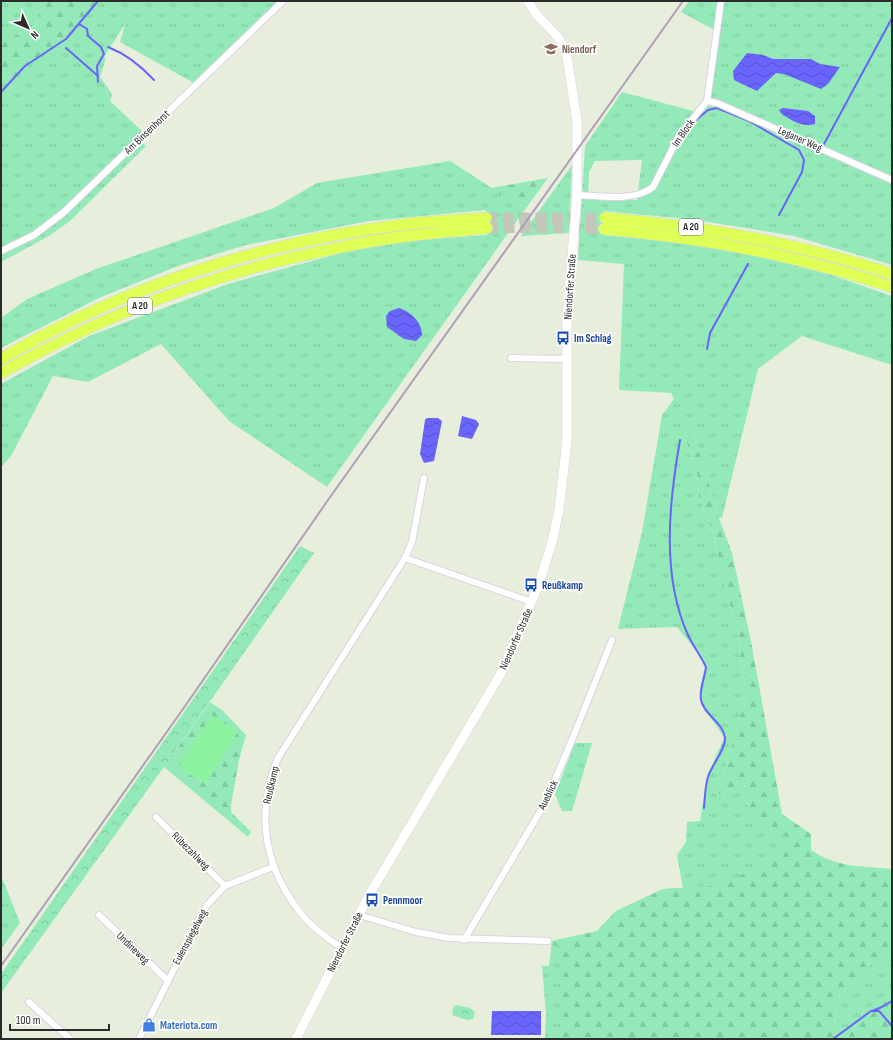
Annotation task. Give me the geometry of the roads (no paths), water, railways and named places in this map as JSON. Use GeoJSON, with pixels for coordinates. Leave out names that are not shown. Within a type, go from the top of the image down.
{"type":"FeatureCollection","features":[{"type":"Feature","properties":{"kind":"highway","name":"A 20"},"geometry":{"type":"LineString","coordinates":[[1,359],[61,327],[127,298],[231,261],[286,246],[349,233],[416,223],[486,223],[352,244],[288,258],[233,273],[186,288],[99,323],[1,373]]}},
{"type":"Feature","properties":{"kind":"highway","name":"A 20"},"geometry":{"type":"LineString","coordinates":[[892,274],[777,241],[679,225],[604,223],[768,252],[816,264],[892,287]]}},
{"type":"Feature","properties":{"kind":"main road","name":"Niendorfer Straße"},"geometry":{"type":"LineString","coordinates":[[296,1039],[368,897],[486,702],[500,675],[532,602],[550,551],[560,503],[567,441],[567,318],[577,195],[577,121],[566,50],[558,37],[536,14],[528,1]]}},
{"type":"Feature","properties":{"kind":"street","name":"Am Binsenhorst"},"geometry":{"type":"LineString","coordinates":[[1,251],[34,235],[63,213],[283,1]]}},
{"type":"Feature","properties":{"kind":"street"},"geometry":{"type":"LineString","coordinates":[[707,101],[721,1]]}},
{"type":"Feature","properties":{"kind":"street","name":"Leganer Weg"},"geometry":{"type":"LineString","coordinates":[[707,101],[717,103],[892,180]]}},
{"type":"Feature","properties":{"kind":"street","name":"Im Block"},"geometry":{"type":"LineString","coordinates":[[577,195],[634,196],[647,192],[657,180],[679,136],[707,101]]}},
{"type":"Feature","properties":{"kind":"street"},"geometry":{"type":"LineString","coordinates":[[511,358],[567,359]]}},
{"type":"Feature","properties":{"kind":"street","name":"Reußkamp"},"geometry":{"type":"LineString","coordinates":[[341,948],[304,918],[288,896],[273,867],[264,825],[267,795],[271,776],[277,762],[405,558],[412,542],[424,478]]}},
{"type":"Feature","properties":{"kind":"street"},"geometry":{"type":"LineString","coordinates":[[405,558],[532,602]]}},
{"type":"Feature","properties":{"kind":"street","name":"Aueblick"},"geometry":{"type":"LineString","coordinates":[[464,940],[544,804],[572,740],[612,640]]}},
{"type":"Feature","properties":{"kind":"street","name":"Rübezahlweg"},"geometry":{"type":"LineString","coordinates":[[156,817],[225,886]]}},
{"type":"Feature","properties":{"kind":"street","name":"Eulenspiegelweg"},"geometry":{"type":"LineString","coordinates":[[139,1039],[198,919],[207,905],[225,886],[273,867]]}},
{"type":"Feature","properties":{"kind":"street"},"geometry":{"type":"LineString","coordinates":[[359,914],[416,932],[464,940],[548,941]]}},
{"type":"Feature","properties":{"kind":"street","name":"Undineweg"},"geometry":{"type":"LineString","coordinates":[[99,915],[168,981]]}},
{"type":"Feature","properties":{"kind":"street"},"geometry":{"type":"LineString","coordinates":[[29,1002],[70,1039]]}},
{"type":"Feature","properties":{"kind":"water"},"geometry":{"type":"Polygon","coordinates":[[[747,53],[763,55],[773,59],[811,59],[820,64],[840,67],[828,84],[821,89],[784,74],[776,73],[757,91],[734,80],[733,71],[747,53]]]}},
{"type":"Feature","properties":{"kind":"water"},"geometry":{"type":"Polygon","coordinates":[[[783,108],[808,111],[815,116],[815,124],[806,125],[793,121],[781,113],[779,110],[783,108]]]}},
{"type":"Feature","properties":{"kind":"water"},"geometry":{"type":"Polygon","coordinates":[[[399,308],[408,312],[418,322],[422,330],[422,335],[416,341],[404,339],[387,327],[386,316],[390,311],[399,308]]]}},
{"type":"Feature","properties":{"kind":"water"},"geometry":{"type":"Polygon","coordinates":[[[462,416],[476,420],[479,424],[472,439],[458,436],[462,416]]]}},
{"type":"Feature","properties":{"kind":"water"},"geometry":{"type":"Polygon","coordinates":[[[427,418],[438,418],[442,421],[434,461],[424,463],[420,454],[425,420],[427,418]]]}},
{"type":"Feature","properties":{"kind":"water"},"geometry":{"type":"Polygon","coordinates":[[[492,1011],[541,1011],[541,1035],[491,1035],[492,1011]]]}},
{"type":"Feature","properties":{"kind":"waterway"},"geometry":{"type":"LineString","coordinates":[[1,92],[25,66],[66,39],[98,1]]}},
{"type":"Feature","properties":{"kind":"waterway"},"geometry":{"type":"LineString","coordinates":[[824,144],[892,18]]}},
{"type":"Feature","properties":{"kind":"waterway"},"geometry":{"type":"LineString","coordinates":[[79,24],[87,29],[88,36],[101,47],[104,54],[97,66],[98,82]]}},
{"type":"Feature","properties":{"kind":"waterway"},"geometry":{"type":"LineString","coordinates":[[108,47],[133,61],[154,80]]}},
{"type":"Feature","properties":{"kind":"waterway"},"geometry":{"type":"LineString","coordinates":[[66,48],[98,76]]}},
{"type":"Feature","properties":{"kind":"waterway"},"geometry":{"type":"LineString","coordinates":[[695,121],[708,110],[717,108],[749,121],[799,150],[804,160],[802,172],[779,215]]}},
{"type":"Feature","properties":{"kind":"waterway"},"geometry":{"type":"LineString","coordinates":[[707,349],[710,333],[748,264]]}},
{"type":"Feature","properties":{"kind":"waterway"},"geometry":{"type":"LineString","coordinates":[[680,440],[671,514],[671,564],[674,588],[679,612],[688,635],[706,667],[701,700],[706,710],[721,727],[725,738],[721,752],[708,777],[704,808]]}},
{"type":"Feature","properties":{"kind":"waterway"},"geometry":{"type":"LineString","coordinates":[[872,1011],[892,1001]]}},
{"type":"Feature","properties":{"kind":"waterway"},"geometry":{"type":"LineString","coordinates":[[833,1039],[871,1011],[879,1011],[892,1026]]}},
{"type":"Feature","properties":{"kind":"tunnel"},"geometry":{"type":"LineString","coordinates":[[486,218],[605,218]]}},
{"type":"Feature","properties":{"kind":"tunnel"},"geometry":{"type":"LineString","coordinates":[[487,228],[549,227],[604,229]]}},
{"type":"Feature","properties":{"kind":"railway"},"geometry":{"type":"LineString","coordinates":[[1,966],[183,709],[328,500],[683,1]]}},
{"type":"Feature","properties":{"kind":"place","name":"Niendorf"},"geometry":{"type":"Point","coordinates":[551,49]}},
{"type":"Feature","properties":{"kind":"place","name":"Im Schlag"},"geometry":{"type":"Point","coordinates":[563,338]}},
{"type":"Feature","properties":{"kind":"place","name":"Reußkamp"},"geometry":{"type":"Point","coordinates":[531,585]}},
{"type":"Feature","properties":{"kind":"place","name":"Pennmoor"},"geometry":{"type":"Point","coordinates":[372,900]}},
{"type":"Feature","properties":{"kind":"place","name":"Materiota.com"},"geometry":{"type":"Point","coordinates":[149,1025]}}]}
